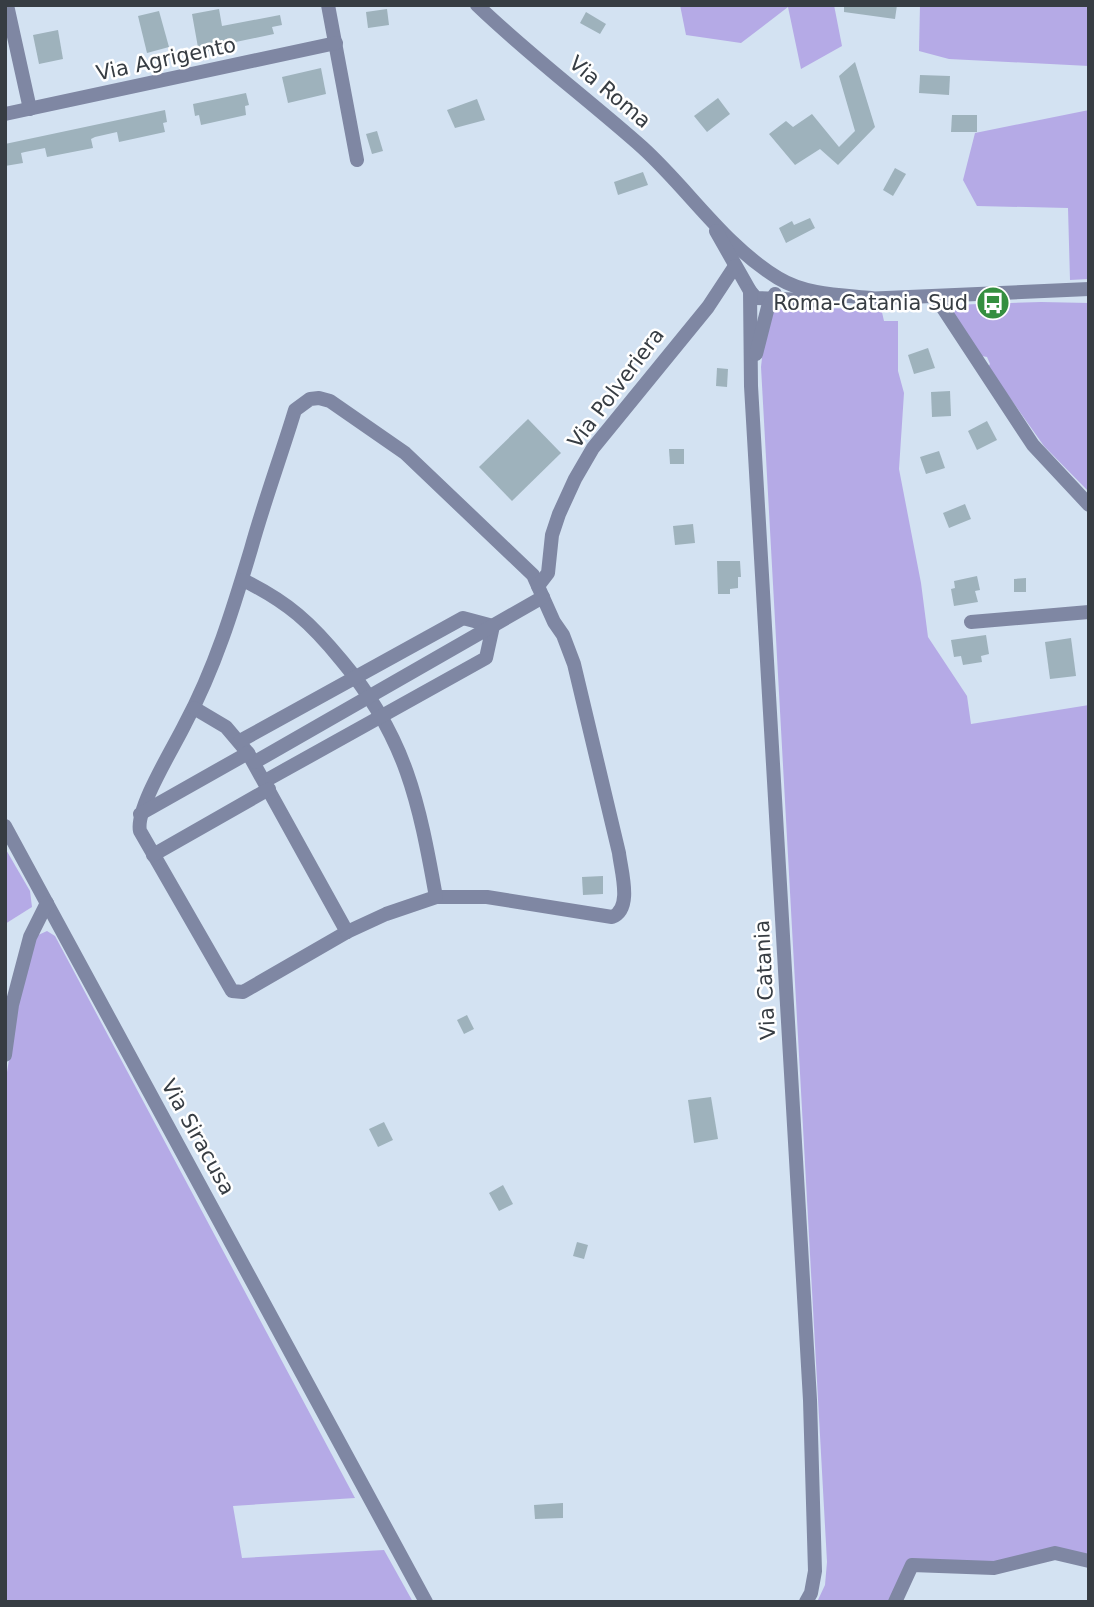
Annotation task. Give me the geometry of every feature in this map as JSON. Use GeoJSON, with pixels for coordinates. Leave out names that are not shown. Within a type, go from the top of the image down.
{"type":"FeatureCollection","features":[{"type":"Feature","properties":{"kind":"street"},"geometry":{"type":"LineString","coordinates":[[7,5],[30,109]]}},
{"type":"Feature","properties":{"kind":"street"},"geometry":{"type":"LineString","coordinates":[[328,5],[357,160]]}},
{"type":"Feature","properties":{"kind":"street","name":"Via Roma"},"geometry":{"type":"LineString","coordinates":[[477,5],[644,149],[709,218]]}},
{"type":"Feature","properties":{"kind":"street","name":"Via Agrigento"},"geometry":{"type":"LineString","coordinates":[[5,114],[336,43]]}},
{"type":"Feature","properties":{"kind":"street"},"geometry":{"type":"LineString","coordinates":[[709,218],[756,298],[831,301],[1089,289]]}},
{"type":"Feature","properties":{"kind":"street"},"geometry":{"type":"LineString","coordinates":[[709,218],[751,258],[774,274],[779,285],[771,298],[763,324],[751,386]]}},
{"type":"Feature","properties":{"kind":"street","name":"Via Polveriera"},"geometry":{"type":"LineString","coordinates":[[540,592],[548,573],[552,535],[559,514],[593,448],[708,307],[736,266]]}},
{"type":"Feature","properties":{"kind":"street"},"geometry":{"type":"LineString","coordinates":[[751,386],[749,289],[753,274],[762,270],[817,293],[872,298]]}},
{"type":"Feature","properties":{"kind":"street"},"geometry":{"type":"LineString","coordinates":[[935,296],[1033,445],[1089,505]]}},
{"type":"Feature","properties":{"kind":"street","name":"Via Catania"},"geometry":{"type":"LineString","coordinates":[[751,386],[810,1400],[815,1571],[811,1593],[806,1602]]}},
{"type":"Feature","properties":{"kind":"street"},"geometry":{"type":"LineString","coordinates":[[310,399],[330,401],[405,453],[458,500],[533,575],[554,622],[563,635],[574,664],[619,853],[623,909],[619,914],[611,917],[487,897],[436,897],[386,914],[346,932],[243,992],[232,991],[153,855],[138,824],[140,814],[194,708],[220,647],[243,580],[295,410],[310,399]]}},
{"type":"Feature","properties":{"kind":"street"},"geometry":{"type":"LineString","coordinates":[[243,580],[267,592],[307,621],[357,677],[383,715],[413,787],[426,838],[436,897]]}},
{"type":"Feature","properties":{"kind":"street"},"geometry":{"type":"LineString","coordinates":[[248,752],[370,695],[493,626],[540,592]]}},
{"type":"Feature","properties":{"kind":"street"},"geometry":{"type":"LineString","coordinates":[[971,622],[1089,612]]}},
{"type":"Feature","properties":{"kind":"street"},"geometry":{"type":"LineString","coordinates":[[140,814],[248,752],[357,677],[463,618],[493,626]]}},
{"type":"Feature","properties":{"kind":"street"},"geometry":{"type":"LineString","coordinates":[[153,855],[383,715],[486,658],[493,626]]}},
{"type":"Feature","properties":{"kind":"street"},"geometry":{"type":"LineString","coordinates":[[194,708],[226,727],[248,752],[346,932]]}},
{"type":"Feature","properties":{"kind":"street","name":"Via Siracusa"},"geometry":{"type":"LineString","coordinates":[[5,826],[426,1602]]}},
{"type":"Feature","properties":{"kind":"street"},"geometry":{"type":"LineString","coordinates":[[5,1055],[12,1005],[30,937],[47,902]]}},
{"type":"Feature","properties":{"kind":"street"},"geometry":{"type":"LineString","coordinates":[[895,1602],[912,1565],[994,1568],[1055,1553],[1089,1561]]}},
{"type":"Feature","properties":{"kind":"shaded area"},"geometry":{"type":"Polygon","coordinates":[[[680,5],[834,5],[842,46],[801,69],[788,7],[741,43],[686,35],[680,5]]]}},
{"type":"Feature","properties":{"kind":"shaded area"},"geometry":{"type":"Polygon","coordinates":[[[920,5],[1089,5],[1089,66],[949,59],[919,51],[920,5]]]}},
{"type":"Feature","properties":{"kind":"shaded area"},"geometry":{"type":"Polygon","coordinates":[[[1089,110],[1089,279],[1070,280],[1068,208],[977,206],[963,180],[975,133],[1089,110]]]}},
{"type":"Feature","properties":{"kind":"shaded area"},"geometry":{"type":"Polygon","coordinates":[[[1089,303],[1089,492],[1044,446],[988,367],[990,364],[987,357],[982,356],[949,310],[950,305],[1089,303]]]}},
{"type":"Feature","properties":{"kind":"shaded area"},"geometry":{"type":"Polygon","coordinates":[[[881,308],[884,321],[898,321],[898,371],[904,393],[899,469],[921,583],[928,637],[967,696],[971,724],[1089,705],[1089,1556],[993,1562],[909,1559],[890,1602],[817,1602],[825,1585],[827,1562],[761,367],[764,339],[772,312],[776,309],[881,308]]]}},
{"type":"Feature","properties":{"kind":"shaded area"},"geometry":{"type":"Polygon","coordinates":[[[5,848],[30,891],[32,907],[5,924],[5,848]]]}},
{"type":"Feature","properties":{"kind":"shaded area"},"geometry":{"type":"Polygon","coordinates":[[[47,931],[55,936],[355,1498],[233,1506],[242,1558],[384,1550],[413,1602],[5,1602],[5,1085],[17,1008],[36,936],[47,931]]]}},
{"type":"Feature","properties":{"kind":"building"},"geometry":{"type":"Polygon","coordinates":[[[844,5],[897,5],[895,19],[844,12],[844,5]]]}},
{"type":"Feature","properties":{"kind":"building"},"geometry":{"type":"Polygon","coordinates":[[[219,9],[222,26],[280,15],[282,25],[272,27],[274,34],[199,53],[192,14],[219,9]]]}},
{"type":"Feature","properties":{"kind":"building"},"geometry":{"type":"Polygon","coordinates":[[[387,9],[389,25],[368,28],[366,12],[387,9]]]}},
{"type":"Feature","properties":{"kind":"building"},"geometry":{"type":"Polygon","coordinates":[[[159,11],[169,47],[147,53],[138,16],[159,11]]]}},
{"type":"Feature","properties":{"kind":"building"},"geometry":{"type":"Polygon","coordinates":[[[586,12],[606,24],[600,34],[580,23],[586,12]]]}},
{"type":"Feature","properties":{"kind":"building"},"geometry":{"type":"Polygon","coordinates":[[[58,30],[63,59],[39,64],[33,35],[58,30]]]}},
{"type":"Feature","properties":{"kind":"building"},"geometry":{"type":"Polygon","coordinates":[[[855,62],[875,127],[838,165],[820,149],[795,165],[769,134],[786,121],[793,127],[812,114],[839,147],[855,131],[839,76],[855,62]]]}},
{"type":"Feature","properties":{"kind":"building"},"geometry":{"type":"Polygon","coordinates":[[[321,68],[326,94],[288,103],[282,77],[321,68]]]}},
{"type":"Feature","properties":{"kind":"building"},"geometry":{"type":"Polygon","coordinates":[[[920,75],[950,76],[949,95],[919,93],[920,75]]]}},
{"type":"Feature","properties":{"kind":"building"},"geometry":{"type":"Polygon","coordinates":[[[246,93],[249,105],[245,106],[246,115],[201,125],[199,115],[195,116],[193,104],[246,93]]]}},
{"type":"Feature","properties":{"kind":"building"},"geometry":{"type":"Polygon","coordinates":[[[718,98],[730,114],[707,132],[694,116],[718,98]]]}},
{"type":"Feature","properties":{"kind":"building"},"geometry":{"type":"Polygon","coordinates":[[[477,99],[485,120],[455,128],[447,110],[477,99]]]}},
{"type":"Feature","properties":{"kind":"building"},"geometry":{"type":"Polygon","coordinates":[[[165,110],[165,132],[119,142],[117,132],[91,139],[93,148],[47,157],[45,148],[25,152],[21,153],[23,163],[5,166],[5,144],[165,110]]]}},
{"type":"Feature","properties":{"kind":"building"},"geometry":{"type":"Polygon","coordinates":[[[952,115],[977,115],[977,132],[951,132],[952,115]]]}},
{"type":"Feature","properties":{"kind":"building"},"geometry":{"type":"Polygon","coordinates":[[[377,131],[383,151],[372,154],[366,134],[377,131]]]}},
{"type":"Feature","properties":{"kind":"building"},"geometry":{"type":"Polygon","coordinates":[[[895,168],[906,174],[893,196],[883,190],[895,168]]]}},
{"type":"Feature","properties":{"kind":"building"},"geometry":{"type":"Polygon","coordinates":[[[643,172],[648,185],[618,195],[614,182],[643,172]]]}},
{"type":"Feature","properties":{"kind":"building"},"geometry":{"type":"Polygon","coordinates":[[[810,218],[815,228],[786,243],[779,228],[792,221],[794,225],[810,218]]]}},
{"type":"Feature","properties":{"kind":"building"},"geometry":{"type":"Polygon","coordinates":[[[928,348],[935,368],[914,374],[908,355],[928,348]]]}},
{"type":"Feature","properties":{"kind":"building"},"geometry":{"type":"Polygon","coordinates":[[[717,368],[728,369],[727,387],[716,386],[717,368]]]}},
{"type":"Feature","properties":{"kind":"building"},"geometry":{"type":"Polygon","coordinates":[[[950,391],[951,416],[932,417],[931,392],[950,391]]]}},
{"type":"Feature","properties":{"kind":"building"},"geometry":{"type":"Polygon","coordinates":[[[528,419],[561,453],[512,501],[479,467],[528,419]]]}},
{"type":"Feature","properties":{"kind":"building"},"geometry":{"type":"Polygon","coordinates":[[[987,421],[997,440],[977,450],[968,431],[987,421]]]}},
{"type":"Feature","properties":{"kind":"building"},"geometry":{"type":"Polygon","coordinates":[[[669,449],[684,449],[684,464],[670,464],[669,449]]]}},
{"type":"Feature","properties":{"kind":"building"},"geometry":{"type":"Polygon","coordinates":[[[939,451],[945,468],[926,474],[920,457],[939,451]]]}},
{"type":"Feature","properties":{"kind":"building"},"geometry":{"type":"Polygon","coordinates":[[[965,504],[971,519],[949,528],[943,513],[965,504]]]}},
{"type":"Feature","properties":{"kind":"building"},"geometry":{"type":"Polygon","coordinates":[[[693,524],[695,543],[675,545],[673,526],[693,524]]]}},
{"type":"Feature","properties":{"kind":"building"},"geometry":{"type":"Polygon","coordinates":[[[717,561],[740,561],[741,577],[738,577],[738,588],[730,589],[730,594],[718,594],[717,561]]]}},
{"type":"Feature","properties":{"kind":"building"},"geometry":{"type":"Polygon","coordinates":[[[977,576],[980,590],[975,591],[978,602],[954,606],[951,589],[955,588],[954,581],[977,576]]]}},
{"type":"Feature","properties":{"kind":"building"},"geometry":{"type":"Polygon","coordinates":[[[1026,578],[1026,592],[1014,592],[1014,579],[1026,578]]]}},
{"type":"Feature","properties":{"kind":"building"},"geometry":{"type":"Polygon","coordinates":[[[986,635],[989,654],[981,656],[982,662],[963,665],[961,656],[954,657],[951,640],[986,635]]]}},
{"type":"Feature","properties":{"kind":"building"},"geometry":{"type":"Polygon","coordinates":[[[1071,638],[1076,676],[1050,679],[1045,642],[1071,638]]]}},
{"type":"Feature","properties":{"kind":"building"},"geometry":{"type":"Polygon","coordinates":[[[603,876],[603,894],[583,895],[582,877],[603,876]]]}},
{"type":"Feature","properties":{"kind":"building"},"geometry":{"type":"Polygon","coordinates":[[[467,1015],[474,1029],[464,1034],[457,1020],[467,1015]]]}},
{"type":"Feature","properties":{"kind":"building"},"geometry":{"type":"Polygon","coordinates":[[[711,1097],[718,1139],[694,1143],[688,1100],[711,1097]]]}},
{"type":"Feature","properties":{"kind":"building"},"geometry":{"type":"Polygon","coordinates":[[[384,1122],[393,1140],[378,1147],[369,1129],[384,1122]]]}},
{"type":"Feature","properties":{"kind":"building"},"geometry":{"type":"Polygon","coordinates":[[[503,1185],[513,1204],[499,1211],[489,1193],[503,1185]]]}},
{"type":"Feature","properties":{"kind":"building"},"geometry":{"type":"Polygon","coordinates":[[[577,1242],[588,1245],[584,1259],[573,1256],[577,1242]]]}},
{"type":"Feature","properties":{"kind":"building"},"geometry":{"type":"Polygon","coordinates":[[[563,1503],[563,1518],[535,1519],[534,1505],[563,1503]]]}},
{"type":"Feature","properties":{"kind":"place","name":"Roma-Catania Sud"},"geometry":{"type":"Point","coordinates":[993,303]}}]}
